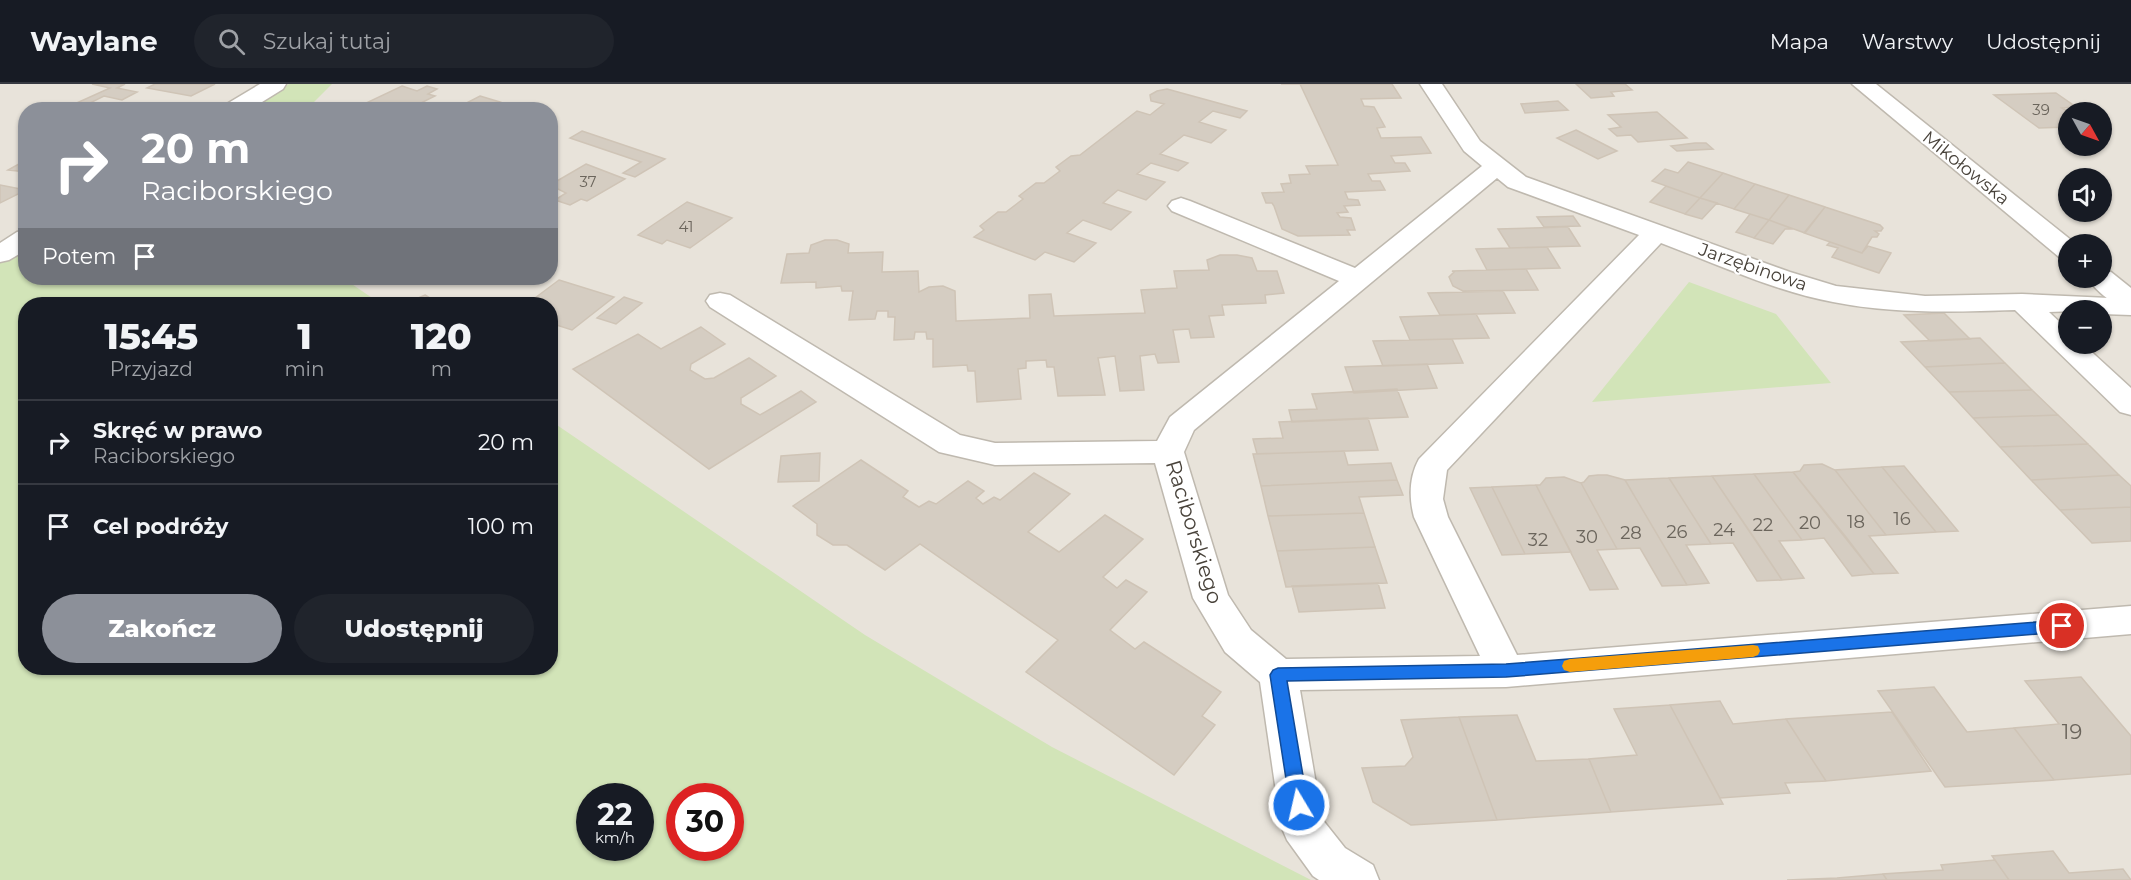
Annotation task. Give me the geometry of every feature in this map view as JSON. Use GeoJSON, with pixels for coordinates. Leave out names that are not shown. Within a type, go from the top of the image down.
{"type":"FeatureCollection","features":[{"type":"Feature","properties":{"kind":"street"},"geometry":{"type":"LineString","coordinates":[[246,102],[275,84]]}},
{"type":"Feature","properties":{"kind":"street","name":"Jarzębinowa"},"geometry":{"type":"LineString","coordinates":[[1431,84],[1472,146],[1517,182],[1780,278],[1834,294],[1925,304],[2022,302],[2131,307]]}},
{"type":"Feature","properties":{"kind":"street","name":"Mikołowska"},"geometry":{"type":"LineString","coordinates":[[1863,84],[2058,243]]}},
{"type":"Feature","properties":{"kind":"street","name":"Raciborskiego"},"geometry":{"type":"LineString","coordinates":[[1278,675],[1238,641],[1211,598],[1168,452],[1181,424],[1497,166]]}},
{"type":"Feature","properties":{"kind":"street"},"geometry":{"type":"LineString","coordinates":[[1181,206],[1359,279]]}},
{"type":"Feature","properties":{"kind":"street"},"geometry":{"type":"LineString","coordinates":[[1506,671],[1431,517],[1426,499],[1431,467],[1656,233]]}},
{"type":"Feature","properties":{"kind":"street"},"geometry":{"type":"LineString","coordinates":[[0,254],[18,243]]}},
{"type":"Feature","properties":{"kind":"street"},"geometry":{"type":"LineString","coordinates":[[2112,287],[2131,302]]}},
{"type":"Feature","properties":{"kind":"street"},"geometry":{"type":"LineString","coordinates":[[720,302],[950,444],[995,454],[1168,452]]}},
{"type":"Feature","properties":{"kind":"street"},"geometry":{"type":"LineString","coordinates":[[2022,302],[2131,405]]}},
{"type":"Feature","properties":{"kind":"street"},"geometry":{"type":"LineString","coordinates":[[1357,880],[1329,862],[1302,826],[1278,675],[1506,671],[2131,620]]}},
{"type":"Feature","properties":{"kind":"shaded area"},"geometry":{"type":"Polygon","coordinates":[[[0,84],[2131,84],[2131,880],[1253,880],[558,461],[558,297],[267,297],[214,285],[558,285],[558,102],[18,102],[18,252],[0,264],[0,84]]]}},
{"type":"Feature","properties":{"kind":"green space"},"geometry":{"type":"Polygon","coordinates":[[[289,84],[332,84],[314,102],[260,102],[289,84]]]}},
{"type":"Feature","properties":{"kind":"green space"},"geometry":{"type":"Polygon","coordinates":[[[18,250],[18,285],[353,285],[371,297],[18,297],[18,675],[558,675],[558,426],[865,635],[1052,747],[1311,880],[0,880],[0,262],[18,250]]]}},
{"type":"Feature","properties":{"kind":"green space"},"geometry":{"type":"Polygon","coordinates":[[[1689,282],[1776,314],[1831,383],[1592,402],[1689,282]]]}},
{"type":"Feature","properties":{"kind":"building"},"geometry":{"type":"Polygon","coordinates":[[[92,84],[125,84],[117,88],[137,92],[122,100],[104,96],[92,102],[79,102],[110,88],[92,84]]]}},
{"type":"Feature","properties":{"kind":"building"},"geometry":{"type":"Polygon","coordinates":[[[155,84],[215,84],[191,96],[147,88],[155,84]]]}},
{"type":"Feature","properties":{"kind":"building"},"geometry":{"type":"Polygon","coordinates":[[[1300,84],[1392,84],[1401,98],[1361,99],[1364,106],[1374,107],[1385,127],[1377,128],[1381,138],[1421,137],[1431,153],[1391,156],[1395,163],[1405,163],[1410,171],[1368,174],[1372,181],[1380,181],[1385,190],[1345,192],[1348,199],[1358,200],[1360,205],[1344,206],[1348,212],[1337,213],[1340,217],[1351,218],[1355,230],[1347,230],[1350,235],[1298,236],[1282,229],[1274,206],[1272,203],[1266,203],[1262,193],[1284,192],[1281,184],[1291,183],[1289,175],[1310,174],[1306,166],[1338,165],[1300,84]]]}},
{"type":"Feature","properties":{"kind":"building"},"geometry":{"type":"Polygon","coordinates":[[[1576,84],[1625,84],[1632,90],[1611,92],[1614,96],[1591,98],[1576,84]]]}},
{"type":"Feature","properties":{"kind":"building"},"geometry":{"type":"Polygon","coordinates":[[[402,86],[417,91],[427,86],[437,89],[428,94],[435,96],[423,102],[368,102],[402,86]]]}},
{"type":"Feature","properties":{"kind":"building"},"geometry":{"type":"Polygon","coordinates":[[[1167,89],[1247,111],[1240,118],[1213,111],[1199,122],[1226,130],[1211,143],[1184,135],[1160,154],[1188,163],[1178,171],[1151,163],[1137,174],[1165,182],[1146,200],[1118,190],[1103,203],[1131,212],[1111,230],[1083,220],[1067,233],[1096,243],[1074,262],[1045,252],[1035,260],[974,237],[984,230],[980,226],[998,212],[1006,212],[1023,199],[1019,196],[1036,183],[1044,183],[1060,171],[1056,167],[1071,156],[1080,155],[1137,111],[1150,115],[1164,104],[1151,101],[1150,95],[1167,89]]]}},
{"type":"Feature","properties":{"kind":"building"},"geometry":{"type":"Polygon","coordinates":[[[2056,93],[2069,102],[2058,102],[2058,127],[2039,128],[1994,95],[2056,93]]]}},
{"type":"Feature","properties":{"kind":"building"},"geometry":{"type":"Polygon","coordinates":[[[480,96],[500,102],[468,102],[480,96]]]}},
{"type":"Feature","properties":{"kind":"building"},"geometry":{"type":"Polygon","coordinates":[[[1558,101],[1568,110],[1525,113],[1521,104],[1558,101]]]}},
{"type":"Feature","properties":{"kind":"building"},"geometry":{"type":"Polygon","coordinates":[[[1657,112],[1687,138],[1638,142],[1631,135],[1617,136],[1609,129],[1621,127],[1608,115],[1657,112]]]}},
{"type":"Feature","properties":{"kind":"building"},"geometry":{"type":"Polygon","coordinates":[[[1576,130],[1617,151],[1598,159],[1557,138],[1576,130]]]}},
{"type":"Feature","properties":{"kind":"building"},"geometry":{"type":"Polygon","coordinates":[[[582,131],[665,159],[635,177],[623,173],[641,162],[570,138],[582,131]]]}},
{"type":"Feature","properties":{"kind":"building"},"geometry":{"type":"Polygon","coordinates":[[[1706,143],[1713,149],[1677,151],[1671,146],[1706,143]]]}},
{"type":"Feature","properties":{"kind":"building"},"geometry":{"type":"Polygon","coordinates":[[[1688,162],[1723,173],[1700,198],[1652,181],[1665,169],[1678,173],[1688,162]]]}},
{"type":"Feature","properties":{"kind":"building"},"geometry":{"type":"Polygon","coordinates":[[[18,164],[18,171],[8,170],[18,164]]]}},
{"type":"Feature","properties":{"kind":"building"},"geometry":{"type":"Polygon","coordinates":[[[586,164],[625,179],[587,201],[581,199],[570,205],[558,201],[558,198],[566,193],[558,189],[558,180],[586,164]]]}},
{"type":"Feature","properties":{"kind":"building"},"geometry":{"type":"Polygon","coordinates":[[[1723,173],[1755,184],[1734,209],[1700,198],[1723,173]]]}},
{"type":"Feature","properties":{"kind":"building"},"geometry":{"type":"Polygon","coordinates":[[[1755,184],[1789,195],[1769,220],[1734,209],[1755,184]]]}},
{"type":"Feature","properties":{"kind":"building"},"geometry":{"type":"Polygon","coordinates":[[[0,185],[18,188],[18,194],[0,203],[0,185]]]}},
{"type":"Feature","properties":{"kind":"building"},"geometry":{"type":"Polygon","coordinates":[[[1666,186],[1700,198],[1685,214],[1650,202],[1666,186]]]}},
{"type":"Feature","properties":{"kind":"building"},"geometry":{"type":"Polygon","coordinates":[[[1789,195],[1825,207],[1805,233],[1769,220],[1789,195]]]}},
{"type":"Feature","properties":{"kind":"building"},"geometry":{"type":"Polygon","coordinates":[[[1700,198],[1717,203],[1702,219],[1685,214],[1700,198]]]}},
{"type":"Feature","properties":{"kind":"building"},"geometry":{"type":"Polygon","coordinates":[[[687,202],[732,218],[690,248],[667,240],[662,244],[638,235],[687,202]]]}},
{"type":"Feature","properties":{"kind":"building"},"geometry":{"type":"Polygon","coordinates":[[[1825,207],[1883,228],[1881,231],[1875,231],[1879,234],[1877,237],[1872,237],[1862,253],[1804,233],[1825,207]]]}},
{"type":"Feature","properties":{"kind":"building"},"geometry":{"type":"Polygon","coordinates":[[[1750,214],[1769,220],[1754,238],[1736,232],[1750,214]]]}},
{"type":"Feature","properties":{"kind":"building"},"geometry":{"type":"Polygon","coordinates":[[[1573,216],[1580,226],[1544,227],[1537,217],[1573,216]]]}},
{"type":"Feature","properties":{"kind":"building"},"geometry":{"type":"Polygon","coordinates":[[[1769,220],[1793,229],[1785,229],[1773,244],[1754,238],[1769,220]]]}},
{"type":"Feature","properties":{"kind":"building"},"geometry":{"type":"Polygon","coordinates":[[[1568,227],[1580,246],[1510,248],[1498,229],[1568,227]]]}},
{"type":"Feature","properties":{"kind":"building"},"geometry":{"type":"Polygon","coordinates":[[[825,240],[837,240],[849,244],[848,253],[883,252],[882,272],[918,271],[919,292],[929,287],[943,286],[955,291],[956,321],[1030,318],[1029,295],[1051,294],[1054,316],[1145,313],[1141,290],[1177,288],[1174,271],[1209,270],[1207,260],[1220,255],[1252,258],[1257,271],[1277,271],[1284,293],[1265,295],[1266,303],[1222,305],[1224,315],[1209,316],[1214,337],[1191,338],[1189,329],[1173,330],[1179,362],[1158,363],[1155,354],[1140,356],[1144,390],[1120,391],[1115,356],[1098,358],[1105,395],[1058,396],[1054,367],[1047,367],[1046,360],[1026,361],[1026,368],[1018,369],[1021,399],[977,402],[975,371],[968,371],[967,365],[933,367],[933,339],[927,339],[926,332],[915,332],[914,339],[894,340],[895,317],[888,317],[888,311],[877,311],[875,319],[849,320],[853,291],[842,291],[841,286],[816,288],[816,282],[781,283],[787,254],[809,253],[811,245],[825,240]]]}},
{"type":"Feature","properties":{"kind":"building"},"geometry":{"type":"Polygon","coordinates":[[[1830,242],[1862,253],[1868,246],[1891,253],[1879,273],[1832,257],[1838,248],[1827,245],[1830,242]]]}},
{"type":"Feature","properties":{"kind":"building"},"geometry":{"type":"Polygon","coordinates":[[[1547,247],[1560,268],[1487,270],[1476,249],[1547,247]]]}},
{"type":"Feature","properties":{"kind":"building"},"geometry":{"type":"Polygon","coordinates":[[[1526,269],[1538,290],[1463,291],[1453,286],[1449,277],[1454,272],[1452,271],[1526,269]]]}},
{"type":"Feature","properties":{"kind":"building"},"geometry":{"type":"Polygon","coordinates":[[[558,281],[614,297],[572,330],[558,326],[558,297],[536,297],[552,285],[558,285],[558,281]]]}},
{"type":"Feature","properties":{"kind":"building"},"geometry":{"type":"Polygon","coordinates":[[[1503,291],[1515,313],[1440,315],[1428,293],[1503,291]]]}},
{"type":"Feature","properties":{"kind":"building"},"geometry":{"type":"Polygon","coordinates":[[[624,297],[642,303],[616,324],[597,318],[624,297]]]}},
{"type":"Feature","properties":{"kind":"building"},"geometry":{"type":"Polygon","coordinates":[[[1944,313],[1970,339],[1930,341],[1904,315],[1944,313]]]}},
{"type":"Feature","properties":{"kind":"building"},"geometry":{"type":"Polygon","coordinates":[[[1476,314],[1489,338],[1410,340],[1400,317],[1476,314]]]}},
{"type":"Feature","properties":{"kind":"building"},"geometry":{"type":"Polygon","coordinates":[[[701,327],[725,344],[691,364],[690,370],[705,379],[714,378],[749,358],[776,376],[741,398],[741,404],[760,415],[801,391],[816,402],[709,469],[573,369],[638,334],[661,349],[701,327]]]}},
{"type":"Feature","properties":{"kind":"building"},"geometry":{"type":"Polygon","coordinates":[[[1980,338],[2005,363],[1925,367],[1901,342],[1980,338]]]}},
{"type":"Feature","properties":{"kind":"building"},"geometry":{"type":"Polygon","coordinates":[[[1452,339],[1463,363],[1383,366],[1373,341],[1452,339]]]}},
{"type":"Feature","properties":{"kind":"building"},"geometry":{"type":"Polygon","coordinates":[[[2005,363],[2032,390],[1949,392],[1925,367],[2005,363]]]}},
{"type":"Feature","properties":{"kind":"building"},"geometry":{"type":"Polygon","coordinates":[[[1427,364],[1437,388],[1354,393],[1345,367],[1427,364]]]}},
{"type":"Feature","properties":{"kind":"building"},"geometry":{"type":"Polygon","coordinates":[[[1397,389],[1408,417],[1292,422],[1289,410],[1317,409],[1312,394],[1397,389]]]}},
{"type":"Feature","properties":{"kind":"building"},"geometry":{"type":"Polygon","coordinates":[[[2032,390],[2058,415],[1973,418],[1949,392],[2032,390]]]}},
{"type":"Feature","properties":{"kind":"building"},"geometry":{"type":"Polygon","coordinates":[[[2058,415],[2088,444],[2000,447],[1973,418],[2058,415]]]}},
{"type":"Feature","properties":{"kind":"building"},"geometry":{"type":"Polygon","coordinates":[[[1368,418],[1378,450],[1257,454],[1253,439],[1283,438],[1279,422],[1368,418]]]}},
{"type":"Feature","properties":{"kind":"building"},"geometry":{"type":"Polygon","coordinates":[[[2088,444],[2119,475],[2031,480],[2000,447],[2088,444]]]}},
{"type":"Feature","properties":{"kind":"building"},"geometry":{"type":"Polygon","coordinates":[[[1344,451],[1348,465],[1391,463],[1397,480],[1261,486],[1253,454],[1344,451]]]}},
{"type":"Feature","properties":{"kind":"building"},"geometry":{"type":"Polygon","coordinates":[[[820,453],[819,481],[778,482],[781,456],[820,453]]]}},
{"type":"Feature","properties":{"kind":"building"},"geometry":{"type":"Polygon","coordinates":[[[861,460],[908,491],[903,497],[919,507],[929,501],[936,504],[968,481],[984,491],[976,498],[983,504],[994,497],[1000,500],[1034,473],[1070,494],[1028,532],[1059,552],[1105,515],[1143,539],[1103,577],[1117,588],[1126,580],[1147,592],[1110,630],[1135,649],[1144,642],[1221,692],[1202,716],[1215,725],[1174,775],[1026,672],[1058,640],[920,544],[885,570],[847,545],[833,545],[817,535],[817,524],[793,506],[861,460]]]}},
{"type":"Feature","properties":{"kind":"building"},"geometry":{"type":"Polygon","coordinates":[[[1822,464],[1835,470],[1886,535],[1869,536],[1898,573],[1874,574],[1793,472],[1800,471],[1804,465],[1822,464]]]}},
{"type":"Feature","properties":{"kind":"building"},"geometry":{"type":"Polygon","coordinates":[[[1904,466],[1958,531],[1936,532],[1882,467],[1904,466]]]}},
{"type":"Feature","properties":{"kind":"building"},"geometry":{"type":"Polygon","coordinates":[[[1882,467],[1936,532],[1886,535],[1835,470],[1882,467]]]}},
{"type":"Feature","properties":{"kind":"building"},"geometry":{"type":"Polygon","coordinates":[[[1793,472],[1874,574],[1852,576],[1824,538],[1802,540],[1754,474],[1793,472]]]}},
{"type":"Feature","properties":{"kind":"building"},"geometry":{"type":"Polygon","coordinates":[[[1754,474],[1802,540],[1779,541],[1804,578],[1782,580],[1712,476],[1754,474]]]}},
{"type":"Feature","properties":{"kind":"building"},"geometry":{"type":"Polygon","coordinates":[[[1598,475],[1625,480],[1687,585],[1662,586],[1640,548],[1617,549],[1581,483],[1589,476],[1598,475]]]}},
{"type":"Feature","properties":{"kind":"building"},"geometry":{"type":"Polygon","coordinates":[[[2119,475],[2131,486],[2131,507],[2060,510],[2031,480],[2119,475]]]}},
{"type":"Feature","properties":{"kind":"building"},"geometry":{"type":"Polygon","coordinates":[[[1712,476],[1782,580],[1757,581],[1733,543],[1711,544],[1669,478],[1712,476]]]}},
{"type":"Feature","properties":{"kind":"building"},"geometry":{"type":"Polygon","coordinates":[[[1564,477],[1581,483],[1617,549],[1597,550],[1618,589],[1590,590],[1536,485],[1540,485],[1546,478],[1564,477]]]}},
{"type":"Feature","properties":{"kind":"building"},"geometry":{"type":"Polygon","coordinates":[[[1669,478],[1711,544],[1686,545],[1709,583],[1687,585],[1625,480],[1669,478]]]}},
{"type":"Feature","properties":{"kind":"building"},"geometry":{"type":"Polygon","coordinates":[[[1397,480],[1403,495],[1359,497],[1364,513],[1268,516],[1261,486],[1397,480]]]}},
{"type":"Feature","properties":{"kind":"building"},"geometry":{"type":"Polygon","coordinates":[[[1536,485],[1571,552],[1525,554],[1492,487],[1536,485]]]}},
{"type":"Feature","properties":{"kind":"building"},"geometry":{"type":"Polygon","coordinates":[[[1492,487],[1525,554],[1502,555],[1470,488],[1492,487]]]}},
{"type":"Feature","properties":{"kind":"building"},"geometry":{"type":"Polygon","coordinates":[[[2131,507],[2131,541],[2092,543],[2060,510],[2131,507]]]}},
{"type":"Feature","properties":{"kind":"building"},"geometry":{"type":"Polygon","coordinates":[[[1364,513],[1375,547],[1277,551],[1268,516],[1364,513]]]}},
{"type":"Feature","properties":{"kind":"building"},"geometry":{"type":"Polygon","coordinates":[[[1375,547],[1387,583],[1286,587],[1277,551],[1375,547]]]}},
{"type":"Feature","properties":{"kind":"building"},"geometry":{"type":"Polygon","coordinates":[[[1378,583],[1385,608],[1299,612],[1292,586],[1378,583]]]}},
{"type":"Feature","properties":{"kind":"building"},"geometry":{"type":"Polygon","coordinates":[[[2081,677],[2131,736],[2131,774],[2054,780],[2014,728],[2059,724],[2025,681],[2081,677]]]}},
{"type":"Feature","properties":{"kind":"building"},"geometry":{"type":"Polygon","coordinates":[[[1934,687],[1967,732],[2014,728],[2054,780],[1945,787],[1878,691],[1934,687]]]}},
{"type":"Feature","properties":{"kind":"building"},"geometry":{"type":"Polygon","coordinates":[[[1720,701],[1733,724],[1786,719],[1826,781],[1785,783],[1790,793],[1720,798],[1670,705],[1720,701]]]}},
{"type":"Feature","properties":{"kind":"building"},"geometry":{"type":"Polygon","coordinates":[[[1670,705],[1723,804],[1611,812],[1589,759],[1637,755],[1614,709],[1670,705]]]}},
{"type":"Feature","properties":{"kind":"building"},"geometry":{"type":"Polygon","coordinates":[[[1892,712],[1931,771],[1826,781],[1786,719],[1892,712]]]}},
{"type":"Feature","properties":{"kind":"building"},"geometry":{"type":"Polygon","coordinates":[[[1517,715],[1536,761],[1589,759],[1611,812],[1497,820],[1459,717],[1517,715]]]}},
{"type":"Feature","properties":{"kind":"building"},"geometry":{"type":"Polygon","coordinates":[[[1459,717],[1497,820],[1411,825],[1373,802],[1362,768],[1405,766],[1413,757],[1401,720],[1459,717]]]}},
{"type":"Feature","properties":{"kind":"building"},"geometry":{"type":"Polygon","coordinates":[[[2053,851],[2069,873],[2123,869],[2131,880],[2009,880],[1992,856],[2053,851]]]}},
{"type":"Feature","properties":{"kind":"building"},"geometry":{"type":"Polygon","coordinates":[[[1995,860],[2009,880],[1887,880],[1883,874],[1943,870],[1941,865],[1995,860]]]}},
{"type":"Feature","properties":{"kind":"building"},"geometry":{"type":"Polygon","coordinates":[[[1883,874],[1887,880],[1787,880],[1837,878],[1883,874]]]}},
{"type":"Feature","properties":{"kind":"slow traffic"},"geometry":{"type":"LineString","coordinates":[[1570,666],[1753,651]]}},
{"type":"Feature","properties":{"kind":"route"},"geometry":{"type":"LineString","coordinates":[[1299,805],[1278,675],[1506,671],[2062,626]]}}]}
